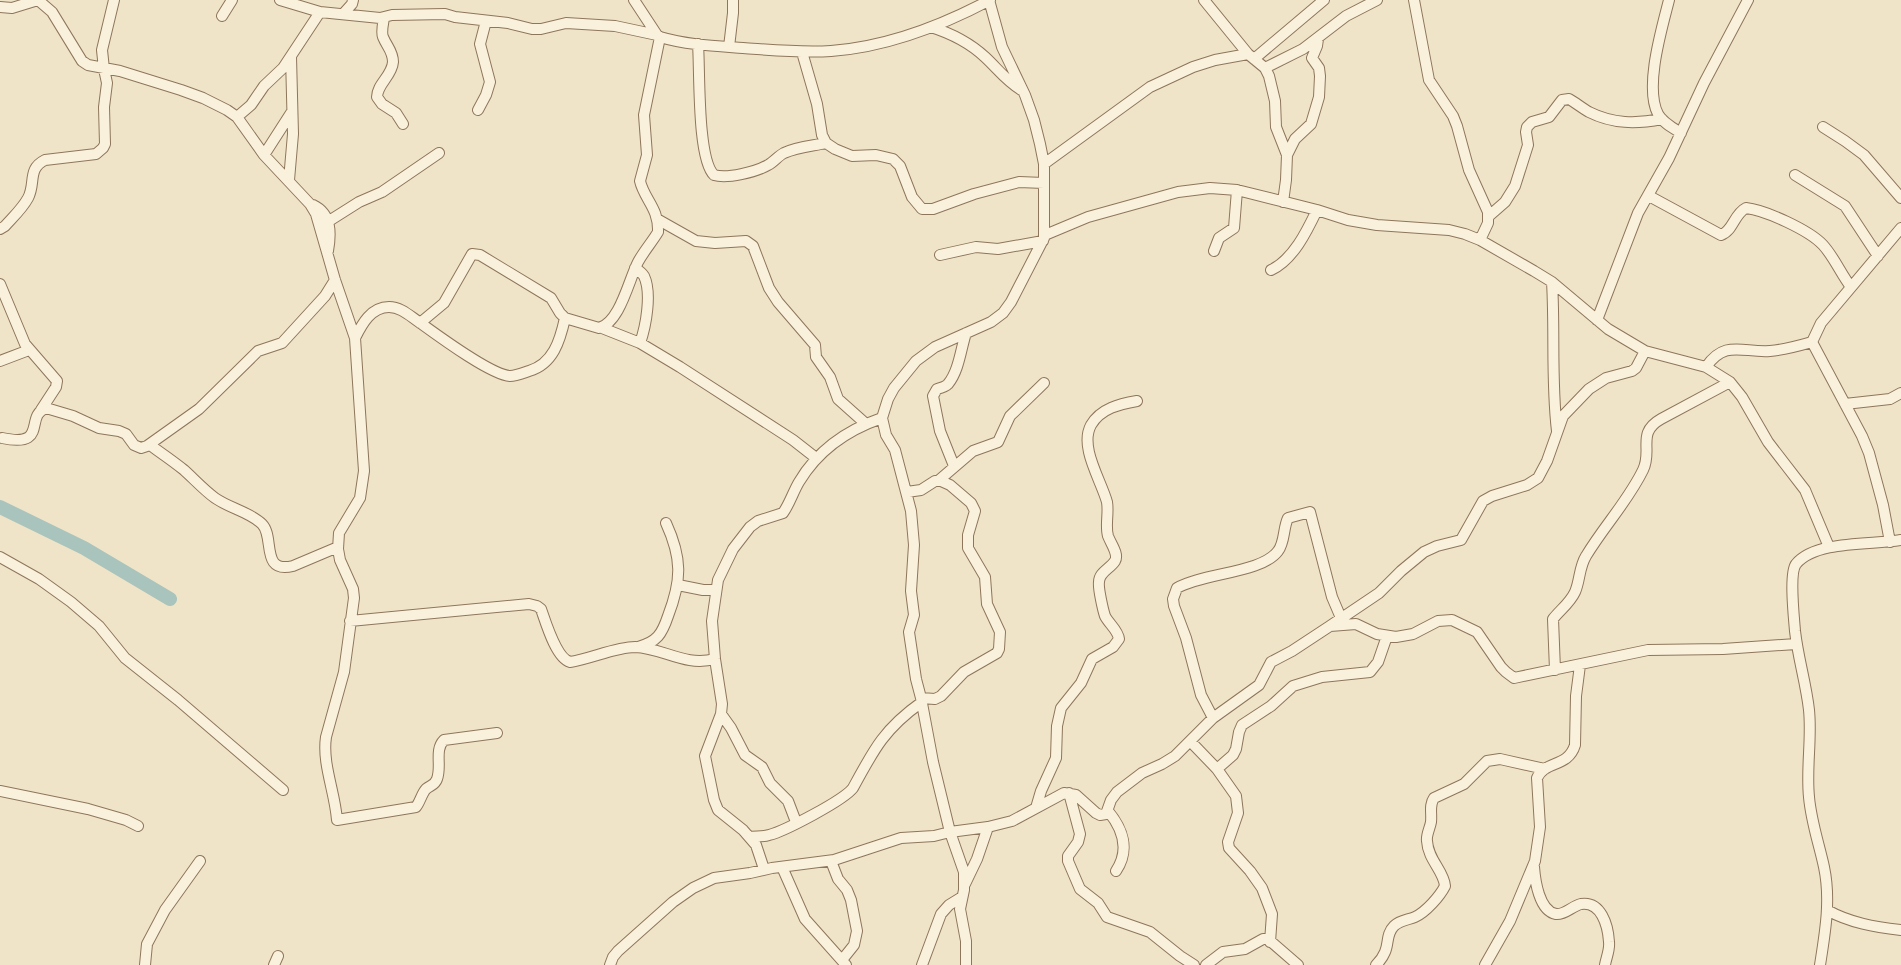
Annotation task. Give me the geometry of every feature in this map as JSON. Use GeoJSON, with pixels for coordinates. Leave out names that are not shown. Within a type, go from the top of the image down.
{"type":"FeatureCollection","features":[{"type":"Feature","properties":{"kind":"street"},"geometry":{"type":"LineString","coordinates":[[0,8],[12,8],[38,0],[52,12],[82,61],[88,65],[120,72],[203,98],[238,117],[264,155],[289,180],[310,204],[316,214],[335,280],[355,338],[364,450],[364,486],[357,506],[339,533],[338,547],[341,565],[354,594],[344,672],[324,748],[336,805],[337,820],[416,807],[425,790],[432,787],[437,781],[439,749],[444,740],[497,733]]}},
{"type":"Feature","properties":{"kind":"street"},"geometry":{"type":"LineString","coordinates":[[0,229],[5,226],[27,199],[33,173],[39,163],[45,160],[96,154],[105,144],[104,107],[107,83],[102,50],[114,0]]}},
{"type":"Feature","properties":{"kind":"street"},"geometry":{"type":"LineString","coordinates":[[222,16],[232,0]]}},
{"type":"Feature","properties":{"kind":"street"},"geometry":{"type":"LineString","coordinates":[[280,0],[343,14],[384,18],[392,15],[438,14],[508,23],[532,29],[541,29],[566,23],[615,26],[698,44],[802,52],[846,50],[895,39],[931,28],[989,0],[1002,48],[1023,90],[1034,120],[1044,164],[1044,238],[1011,302],[1003,313],[991,322],[935,347],[916,361],[888,398],[882,418],[886,435],[895,450],[911,511],[914,545],[910,582],[914,615],[909,632],[916,679],[922,700],[933,762],[950,832],[964,872],[965,885]]}},
{"type":"Feature","properties":{"kind":"street"},"geometry":{"type":"LineString","coordinates":[[343,14],[352,4],[353,0]]}},
{"type":"Feature","properties":{"kind":"street"},"geometry":{"type":"LineString","coordinates":[[602,328],[622,303],[642,254],[657,234],[657,219],[653,205],[640,181],[647,155],[644,115],[658,36],[634,0]]}},
{"type":"Feature","properties":{"kind":"street"},"geometry":{"type":"LineString","coordinates":[[729,47],[733,0]]}},
{"type":"Feature","properties":{"kind":"street"},"geometry":{"type":"LineString","coordinates":[[1204,0],[1251,57],[1264,68],[1273,89],[1275,120],[1287,155],[1283,202]]}},
{"type":"Feature","properties":{"kind":"street"},"geometry":{"type":"LineString","coordinates":[[1044,164],[1150,87],[1194,67],[1215,60],[1251,57],[1324,0]]}},
{"type":"Feature","properties":{"kind":"street"},"geometry":{"type":"LineString","coordinates":[[1264,68],[1287,58],[1318,39],[1346,16],[1377,0]]}},
{"type":"Feature","properties":{"kind":"street"},"geometry":{"type":"LineString","coordinates":[[1414,0],[1428,80],[1455,121],[1469,170],[1489,216],[1488,223],[1480,240]]}},
{"type":"Feature","properties":{"kind":"street"},"geometry":{"type":"LineString","coordinates":[[1669,0],[1653,77],[1655,105],[1658,115],[1662,120],[1681,133]]}},
{"type":"Feature","properties":{"kind":"street"},"geometry":{"type":"LineString","coordinates":[[1597,320],[1634,221],[1748,0]]}},
{"type":"Feature","properties":{"kind":"street"},"geometry":{"type":"LineString","coordinates":[[238,117],[251,105],[260,91],[291,57],[314,7]]}},
{"type":"Feature","properties":{"kind":"street"},"geometry":{"type":"LineString","coordinates":[[384,18],[382,36],[391,50],[393,63],[388,76],[377,93],[382,104],[396,113],[404,124]]}},
{"type":"Feature","properties":{"kind":"street"},"geometry":{"type":"LineString","coordinates":[[478,110],[490,82],[480,44],[486,20]]}},
{"type":"Feature","properties":{"kind":"street"},"geometry":{"type":"LineString","coordinates":[[931,28],[972,47],[986,58],[1007,81],[1023,90]]}},
{"type":"Feature","properties":{"kind":"street"},"geometry":{"type":"LineString","coordinates":[[1287,155],[1295,139],[1311,124],[1319,97],[1319,68],[1312,58],[1318,45],[1318,39]]}},
{"type":"Feature","properties":{"kind":"street"},"geometry":{"type":"LineString","coordinates":[[698,44],[703,139],[707,163],[714,175],[731,175],[758,170],[790,151],[826,144]]}},
{"type":"Feature","properties":{"kind":"street"},"geometry":{"type":"LineString","coordinates":[[802,52],[817,104],[822,135],[826,144],[852,156],[876,155],[894,160],[900,166],[916,204],[926,210],[1019,182],[1044,184]]}},
{"type":"Feature","properties":{"kind":"street"},"geometry":{"type":"LineString","coordinates":[[289,180],[293,134],[291,57]]}},
{"type":"Feature","properties":{"kind":"street"},"geometry":{"type":"LineString","coordinates":[[1489,216],[1505,202],[1515,186],[1528,144],[1527,127],[1532,122],[1549,117],[1562,100],[1569,99],[1591,113],[1614,121],[1637,123],[1662,120]]}},
{"type":"Feature","properties":{"kind":"street"},"geometry":{"type":"LineString","coordinates":[[264,155],[291,113]]}},
{"type":"Feature","properties":{"kind":"street"},"geometry":{"type":"LineString","coordinates":[[1823,127],[1864,155],[1901,198]]}},
{"type":"Feature","properties":{"kind":"street"},"geometry":{"type":"LineString","coordinates":[[329,222],[358,202],[382,192],[439,153]]}},
{"type":"Feature","properties":{"kind":"street"},"geometry":{"type":"LineString","coordinates":[[1795,175],[1845,206],[1878,256]]}},
{"type":"Feature","properties":{"kind":"street"},"geometry":{"type":"LineString","coordinates":[[940,255],[976,247],[998,248],[1044,238],[1088,217],[1178,192],[1210,188],[1237,190],[1317,210],[1348,220],[1377,225],[1449,230],[1480,240],[1552,282],[1597,320],[1645,350],[1706,367],[1730,382],[1742,397],[1768,442],[1805,490],[1829,547]]}},
{"type":"Feature","properties":{"kind":"street"},"geometry":{"type":"LineString","coordinates":[[1214,251],[1219,238],[1234,228],[1237,190]]}},
{"type":"Feature","properties":{"kind":"street"},"geometry":{"type":"LineString","coordinates":[[1648,196],[1721,235],[1726,232],[1739,212],[1746,208],[1791,224],[1824,246],[1851,288]]}},
{"type":"Feature","properties":{"kind":"street"},"geometry":{"type":"LineString","coordinates":[[310,204],[319,208],[329,222],[330,238],[327,254]]}},
{"type":"Feature","properties":{"kind":"street"},"geometry":{"type":"LineString","coordinates":[[1271,270],[1281,265],[1290,254],[1306,233],[1317,210]]}},
{"type":"Feature","properties":{"kind":"street"},"geometry":{"type":"LineString","coordinates":[[657,219],[696,241],[715,243],[746,241],[753,246],[770,288],[778,302],[815,345],[816,357],[830,377],[838,399],[866,424]]}},
{"type":"Feature","properties":{"kind":"street"},"geometry":{"type":"LineString","coordinates":[[1812,342],[1821,322],[1901,230]]}},
{"type":"Feature","properties":{"kind":"street"},"geometry":{"type":"LineString","coordinates":[[420,323],[444,303],[472,254],[480,255],[552,298],[565,318],[602,328],[640,343],[692,374],[816,458]]}},
{"type":"Feature","properties":{"kind":"street"},"geometry":{"type":"LineString","coordinates":[[635,268],[644,277],[646,290],[647,320],[640,343]]}},
{"type":"Feature","properties":{"kind":"street"},"geometry":{"type":"LineString","coordinates":[[41,410],[50,408],[99,428],[119,431],[126,434],[132,443],[141,448],[150,445],[168,429],[199,409],[258,351],[282,343],[325,296],[335,280]]}},
{"type":"Feature","properties":{"kind":"street"},"geometry":{"type":"LineString","coordinates":[[1552,282],[1554,314],[1553,401],[1557,432]]}},
{"type":"Feature","properties":{"kind":"street"},"geometry":{"type":"LineString","coordinates":[[0,284],[28,350],[57,381],[56,387],[41,410],[30,436],[20,441],[2,438]]}},
{"type":"Feature","properties":{"kind":"street"},"geometry":{"type":"LineString","coordinates":[[355,338],[364,321],[383,308],[401,309],[495,372],[511,376],[535,369],[555,353],[565,318]]}},
{"type":"Feature","properties":{"kind":"street"},"geometry":{"type":"LineString","coordinates":[[954,466],[940,431],[933,396],[937,389],[949,383],[966,333]]}},
{"type":"Feature","properties":{"kind":"street"},"geometry":{"type":"LineString","coordinates":[[1706,367],[1718,353],[1726,350],[1772,351],[1812,342]]}},
{"type":"Feature","properties":{"kind":"street"},"geometry":{"type":"LineString","coordinates":[[1812,342],[1862,436],[1872,463],[1890,542]]}},
{"type":"Feature","properties":{"kind":"street"},"geometry":{"type":"LineString","coordinates":[[0,361],[28,350]]}},
{"type":"Feature","properties":{"kind":"street"},"geometry":{"type":"LineString","coordinates":[[610,965],[613,957],[624,945],[664,909],[693,888],[714,878],[764,869],[831,861],[893,840],[911,836],[934,836],[950,832],[988,828],[1012,821],[1064,793],[1069,793],[1081,799],[1096,813],[1103,816],[1108,811],[1111,800],[1117,792],[1142,773],[1169,761],[1213,718],[1259,685],[1271,662],[1292,651],[1379,593],[1424,552],[1437,546],[1461,540],[1483,501],[1492,496],[1527,485],[1538,478],[1548,462],[1557,432],[1567,410],[1581,399],[1589,389],[1606,378],[1632,371],[1636,368],[1645,350]]}},
{"type":"Feature","properties":{"kind":"street"},"geometry":{"type":"LineString","coordinates":[[1555,670],[1553,619],[1574,594],[1584,558],[1643,470],[1646,463],[1647,431],[1655,422],[1730,382]]}},
{"type":"Feature","properties":{"kind":"street"},"geometry":{"type":"LineString","coordinates":[[907,492],[921,490],[938,481],[973,451],[998,442],[1010,416],[1044,383]]}},
{"type":"Feature","properties":{"kind":"street"},"geometry":{"type":"LineString","coordinates":[[1845,404],[1890,398],[1901,393]]}},
{"type":"Feature","properties":{"kind":"street"},"geometry":{"type":"LineString","coordinates":[[1036,808],[1041,791],[1056,758],[1057,726],[1061,708],[1081,683],[1092,659],[1113,647],[1119,639],[1118,634],[1105,615],[1098,584],[1100,576],[1113,564],[1116,556],[1108,535],[1106,501],[1092,461],[1088,444],[1088,433],[1092,424],[1102,413],[1119,404],[1137,401]]}},
{"type":"Feature","properties":{"kind":"street"},"geometry":{"type":"LineString","coordinates":[[764,869],[758,851],[750,837],[718,810],[714,800],[705,756],[711,736],[721,714],[722,699],[715,659],[712,621],[716,590],[725,564],[744,532],[758,521],[783,513],[816,458],[841,437],[882,418]]}},
{"type":"Feature","properties":{"kind":"street"},"geometry":{"type":"LineString","coordinates":[[150,445],[216,498],[260,522],[266,531],[271,558],[275,563],[285,567],[293,566],[338,547]]}},
{"type":"Feature","properties":{"kind":"street"},"geometry":{"type":"LineString","coordinates":[[750,837],[771,834],[847,794],[853,788],[878,742],[900,719],[922,700],[941,696],[964,672],[997,653],[1000,645],[998,626],[987,604],[984,574],[968,548],[968,535],[975,510],[963,494],[950,485],[938,481]]}},
{"type":"Feature","properties":{"kind":"street"},"geometry":{"type":"LineString","coordinates":[[1213,718],[1201,695],[1186,638],[1174,606],[1173,599],[1177,588],[1199,579],[1263,563],[1279,550],[1288,518],[1310,512],[1332,597],[1341,618]]}},
{"type":"Feature","properties":{"kind":"street"},"geometry":{"type":"LineString","coordinates":[[350,621],[529,604],[541,609],[553,640],[566,661],[576,661],[637,648],[653,641],[662,632],[674,602],[678,585],[677,554],[666,523]]}},
{"type":"Feature","properties":{"kind":"street"},"geometry":{"type":"LineString","coordinates":[[1820,965],[1827,910],[1824,868],[1809,798],[1809,710],[1796,644],[1792,586],[1794,566],[1805,556],[1829,547],[1901,540]]}},
{"type":"Feature","properties":{"kind":"street"},"geometry":{"type":"LineString","coordinates":[[0,557],[40,579],[71,602],[99,626],[125,658],[178,700],[283,790]]}},
{"type":"Feature","properties":{"kind":"street"},"geometry":{"type":"LineString","coordinates":[[678,585],[702,590],[716,590]]}},
{"type":"Feature","properties":{"kind":"street"},"geometry":{"type":"LineString","coordinates":[[1330,626],[1356,624],[1387,636],[1407,636],[1438,621],[1452,620],[1477,632],[1501,667],[1510,676],[1518,677],[1648,650],[1722,649],[1796,644]]}},
{"type":"Feature","properties":{"kind":"street"},"geometry":{"type":"LineString","coordinates":[[1217,769],[1233,756],[1239,728],[1249,719],[1300,683],[1327,676],[1370,672],[1378,662],[1387,636]]}},
{"type":"Feature","properties":{"kind":"street"},"geometry":{"type":"LineString","coordinates":[[637,648],[695,662],[715,659]]}},
{"type":"Feature","properties":{"kind":"street"},"geometry":{"type":"LineString","coordinates":[[1486,965],[1510,921],[1534,866],[1540,827],[1537,784],[1540,772],[1569,758],[1575,745],[1576,696],[1580,665]]}},
{"type":"Feature","properties":{"kind":"street"},"geometry":{"type":"LineString","coordinates":[[721,714],[747,757],[762,767],[770,783],[788,802],[796,822]]}},
{"type":"Feature","properties":{"kind":"street"},"geometry":{"type":"LineString","coordinates":[[1190,741],[1217,769],[1236,796],[1238,813],[1228,842],[1229,848],[1257,879],[1262,888],[1272,914],[1270,942]]}},
{"type":"Feature","properties":{"kind":"street"},"geometry":{"type":"LineString","coordinates":[[1376,965],[1385,954],[1388,936],[1393,927],[1403,920],[1414,918],[1420,914],[1439,895],[1445,886],[1444,879],[1430,855],[1426,838],[1434,798],[1464,784],[1483,762],[1500,759],[1545,769]]}},
{"type":"Feature","properties":{"kind":"street"},"geometry":{"type":"LineString","coordinates":[[0,791],[88,809],[126,820],[138,826]]}},
{"type":"Feature","properties":{"kind":"street"},"geometry":{"type":"LineString","coordinates":[[1069,793],[1080,834],[1076,845],[1068,856],[1068,862],[1080,889],[1098,903],[1107,917],[1150,932],[1194,965]]}},
{"type":"Feature","properties":{"kind":"street"},"geometry":{"type":"LineString","coordinates":[[1108,811],[1120,829],[1124,847],[1121,862],[1116,871]]}},
{"type":"Feature","properties":{"kind":"street"},"geometry":{"type":"LineString","coordinates":[[966,965],[966,941],[960,909],[965,885],[988,828]]}},
{"type":"Feature","properties":{"kind":"street"},"geometry":{"type":"LineString","coordinates":[[145,965],[147,944],[165,910],[200,861]]}},
{"type":"Feature","properties":{"kind":"street"},"geometry":{"type":"LineString","coordinates":[[782,867],[805,919],[844,962],[854,945],[857,931],[852,900],[838,879],[831,861]]}},
{"type":"Feature","properties":{"kind":"street"},"geometry":{"type":"LineString","coordinates":[[1534,866],[1540,897],[1554,914],[1587,904],[1594,905],[1599,909],[1609,942],[1605,965]]}},
{"type":"Feature","properties":{"kind":"street"},"geometry":{"type":"LineString","coordinates":[[922,965],[942,914],[949,905],[962,898]]}},
{"type":"Feature","properties":{"kind":"street"},"geometry":{"type":"LineString","coordinates":[[1827,910],[1839,917],[1855,922],[1901,930]]}},
{"type":"Feature","properties":{"kind":"street"},"geometry":{"type":"LineString","coordinates":[[1206,965],[1226,951],[1245,949],[1263,938],[1298,965]]}},
{"type":"Feature","properties":{"kind":"waterway"},"geometry":{"type":"LineString","coordinates":[[0,507],[84,548],[170,599]]}}]}
